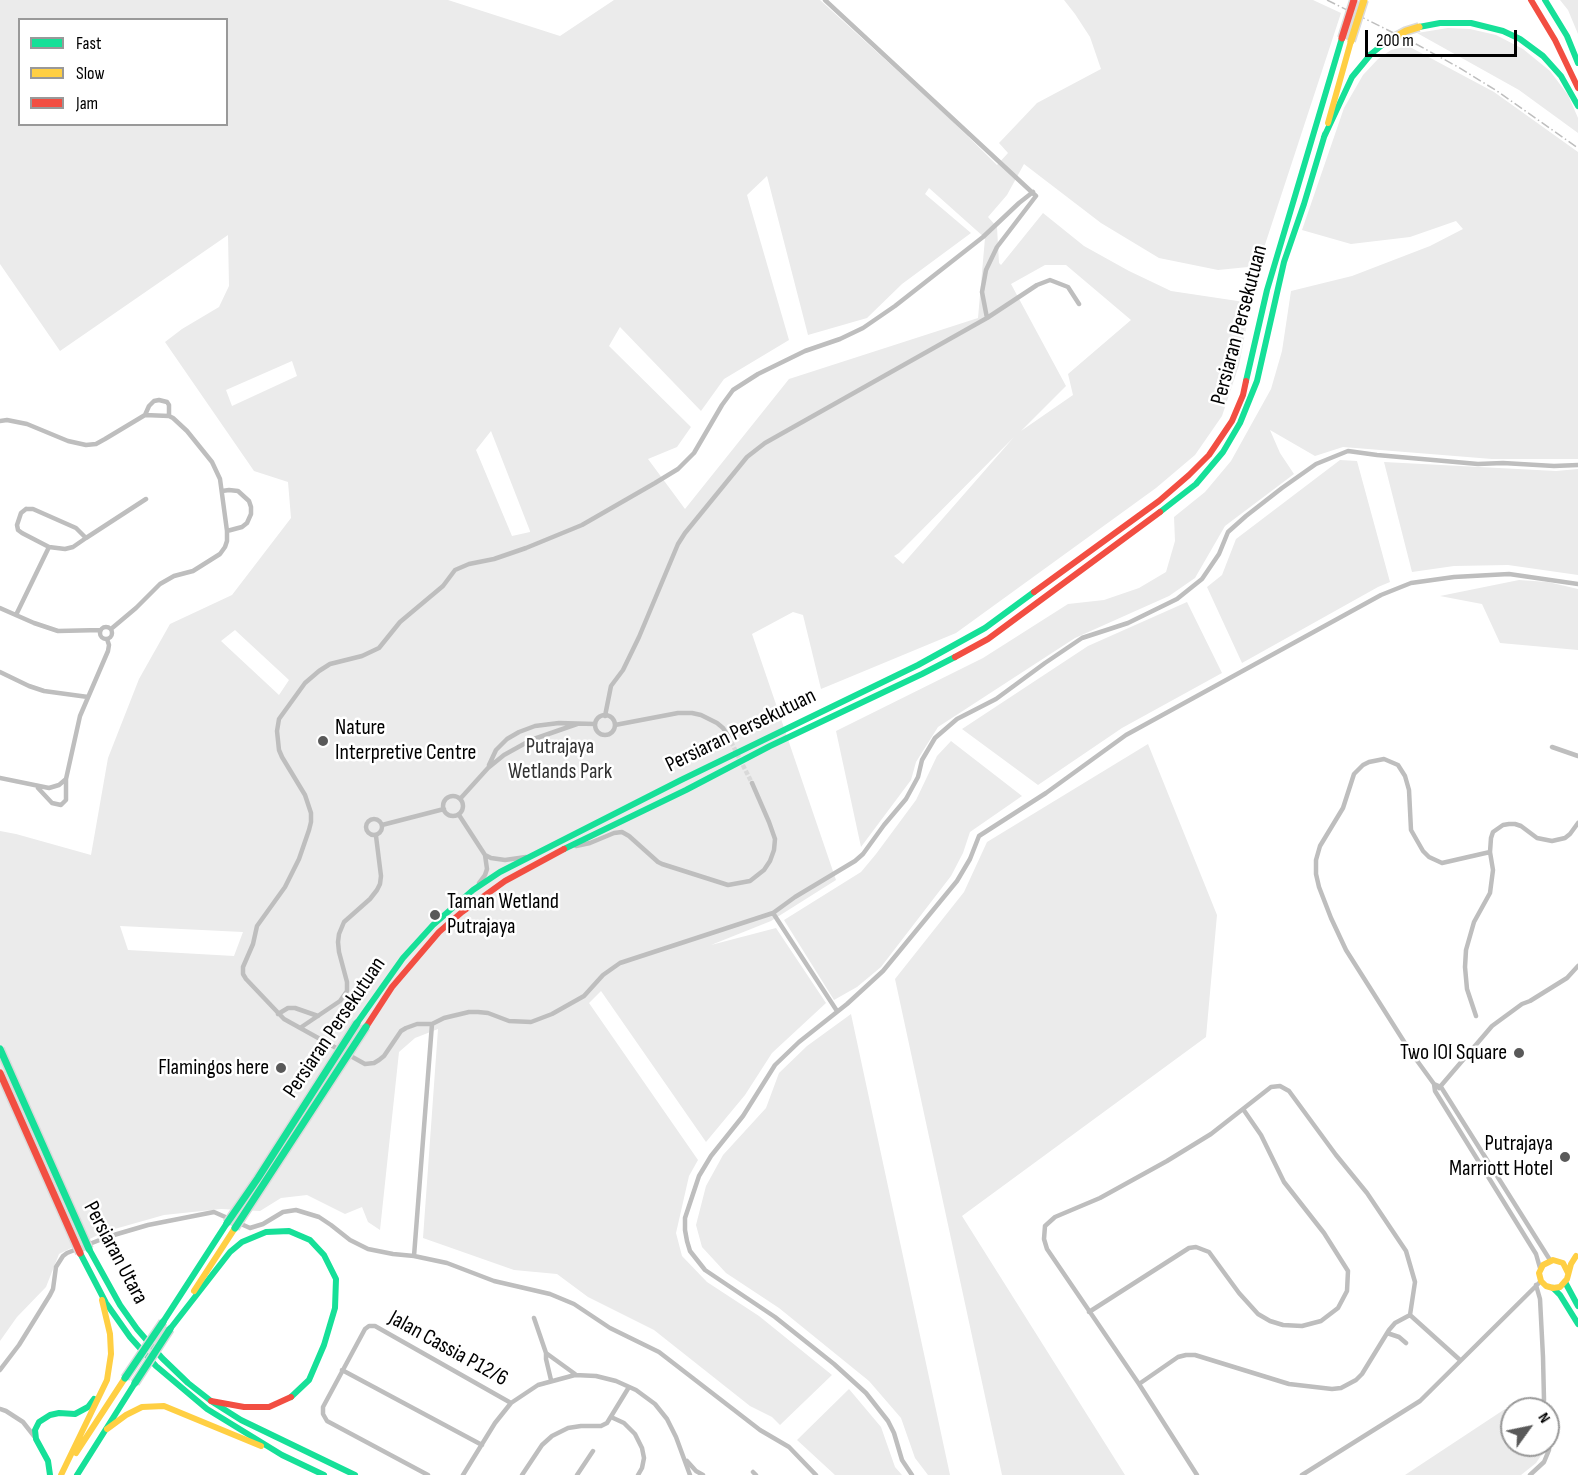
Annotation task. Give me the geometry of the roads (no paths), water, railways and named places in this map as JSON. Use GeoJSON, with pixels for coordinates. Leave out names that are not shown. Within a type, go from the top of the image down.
{"type":"FeatureCollection","features":[{"type":"Feature","properties":{"kind":"main road","name":"Persiaran Persekutuan"},"geometry":{"type":"LineString","coordinates":[[61,1475],[258,1178],[357,1023],[403,958],[433,925],[474,890],[500,872],[681,780],[918,665],[985,628],[1159,501],[1190,475],[1209,455],[1232,421],[1243,395],[1276,258],[1354,0]]}},
{"type":"Feature","properties":{"kind":"main road","name":"Persiaran Persekutuan"},"geometry":{"type":"LineString","coordinates":[[77,1475],[392,987],[439,932],[462,912],[506,881],[540,861],[922,674],[988,639],[1196,484],[1223,452],[1240,423],[1257,381],[1284,262],[1304,204],[1364,0]]}},
{"type":"Feature","properties":{"kind":"main road"},"geometry":{"type":"LineString","coordinates":[[1531,0],[1555,39],[1578,88]]}},
{"type":"Feature","properties":{"kind":"main road"},"geometry":{"type":"LineString","coordinates":[[1545,0],[1567,36],[1578,63]]}},
{"type":"Feature","properties":{"kind":"main road"},"geometry":{"type":"LineString","coordinates":[[1324,137],[1352,77],[1367,58],[1386,42],[1406,31],[1440,23],[1471,23],[1503,31],[1520,39],[1544,56],[1561,76],[1578,106]]}},
{"type":"Feature","properties":{"kind":"main road","name":"Persiaran Utara"},"geometry":{"type":"LineString","coordinates":[[0,1049],[89,1249],[120,1305],[137,1329],[162,1358],[211,1401],[241,1420],[355,1475]]}},
{"type":"Feature","properties":{"kind":"main road","name":"Persiaran Utara"},"geometry":{"type":"LineString","coordinates":[[0,1073],[80,1253],[106,1303],[130,1337],[156,1366],[207,1409],[282,1455],[324,1475]]}},
{"type":"Feature","properties":{"kind":"main road"},"geometry":{"type":"LineString","coordinates":[[170,1329],[230,1252],[242,1242],[267,1232],[289,1231],[310,1240],[324,1255],[336,1279],[335,1308],[324,1345],[309,1380],[289,1399],[269,1407],[244,1407],[211,1401]]}},
{"type":"Feature","properties":{"kind":"main road"},"geometry":{"type":"LineString","coordinates":[[1577,1255],[1565,1282],[1560,1287],[1553,1288],[1539,1283],[1540,1268],[1543,1264],[1577,1255]]}},
{"type":"Feature","properties":{"kind":"main road"},"geometry":{"type":"LineString","coordinates":[[1554,1260],[1563,1263],[1568,1273]]}},
{"type":"Feature","properties":{"kind":"main road"},"geometry":{"type":"LineString","coordinates":[[1565,1282],[1578,1306]]}},
{"type":"Feature","properties":{"kind":"main road"},"geometry":{"type":"LineString","coordinates":[[1553,1288],[1578,1324]]}},
{"type":"Feature","properties":{"kind":"main road"},"geometry":{"type":"LineString","coordinates":[[61,1475],[107,1380],[111,1354],[110,1334],[102,1295]]}},
{"type":"Feature","properties":{"kind":"main road"},"geometry":{"type":"LineString","coordinates":[[50,1475],[48,1461],[36,1439],[35,1430],[39,1422],[51,1415],[75,1414],[82,1411],[93,1401],[107,1380]]}},
{"type":"Feature","properties":{"kind":"main road"},"geometry":{"type":"LineString","coordinates":[[107,1429],[142,1407],[164,1406],[282,1455]]}},
{"type":"Feature","properties":{"kind":"street"},"geometry":{"type":"LineString","coordinates":[[825,0],[1036,196],[997,247],[986,270],[982,292],[987,318]]}},
{"type":"Feature","properties":{"kind":"street"},"geometry":{"type":"LineString","coordinates":[[1033,192],[983,237],[895,306],[863,328],[840,339],[804,351],[758,374],[733,390],[694,453],[678,469],[582,525],[526,548],[455,570],[442,586],[400,622],[379,648],[362,656],[330,664],[318,670],[305,683],[279,719],[277,737],[282,757],[309,804],[311,813],[309,830],[299,859],[285,887],[258,926],[243,968],[246,979],[278,1014],[365,1064],[374,1063],[384,1056],[401,1031],[417,1024],[432,1024],[444,1018],[469,1012],[488,1013],[508,1021],[531,1022],[552,1014],[584,996],[603,975],[620,963],[773,913],[855,861],[906,799],[918,777],[922,760],[935,738],[957,719],[996,699],[1082,639],[1128,623],[1177,599],[1202,579],[1219,554],[1228,532],[1316,464],[1348,451],[1377,456],[1478,464],[1578,465]]}},
{"type":"Feature","properties":{"kind":"street"},"geometry":{"type":"LineString","coordinates":[[605,716],[611,686],[623,670],[639,637],[678,544],[747,458],[765,443],[987,318],[1037,285],[1050,280],[1068,287],[1079,304]]}},
{"type":"Feature","properties":{"kind":"street"},"geometry":{"type":"LineString","coordinates":[[145,415],[149,406],[159,400],[169,405],[169,416]]}},
{"type":"Feature","properties":{"kind":"street"},"geometry":{"type":"LineString","coordinates":[[0,421],[27,424],[86,446],[96,444],[145,415],[169,416],[187,431],[212,462],[220,479],[227,531],[227,541],[220,554],[193,571],[174,576],[160,584],[111,629]]}},
{"type":"Feature","properties":{"kind":"street"},"geometry":{"type":"LineString","coordinates":[[222,491],[238,491],[252,507],[247,523],[242,527],[227,531]]}},
{"type":"Feature","properties":{"kind":"street"},"geometry":{"type":"LineString","coordinates":[[86,538],[76,528],[33,509],[26,509],[21,513],[16,525],[22,534],[49,547],[65,549],[73,547],[146,499]]}},
{"type":"Feature","properties":{"kind":"street"},"geometry":{"type":"LineString","coordinates":[[16,615],[49,547]]}},
{"type":"Feature","properties":{"kind":"street"},"geometry":{"type":"LineString","coordinates":[[912,1475],[902,1460],[888,1421],[866,1393],[775,1317],[705,1270],[690,1251],[685,1218],[699,1176],[711,1156],[743,1116],[780,1059],[883,971],[957,881],[970,860],[979,836],[1046,793],[1126,735],[1380,595],[1411,583],[1454,577],[1509,574],[1578,584]]}},
{"type":"Feature","properties":{"kind":"street"},"geometry":{"type":"LineString","coordinates":[[0,608],[58,631],[101,630],[104,627],[111,629]]}},
{"type":"Feature","properties":{"kind":"street"},"geometry":{"type":"LineString","coordinates":[[107,639],[113,633],[111,629]]}},
{"type":"Feature","properties":{"kind":"street"},"geometry":{"type":"LineString","coordinates":[[37,786],[52,803],[61,805],[66,800],[66,779],[80,716],[108,651],[107,639],[100,634],[101,630]]}},
{"type":"Feature","properties":{"kind":"street"},"geometry":{"type":"LineString","coordinates":[[0,672],[44,691],[88,697]]}},
{"type":"Feature","properties":{"kind":"street"},"geometry":{"type":"LineString","coordinates":[[615,725],[678,713],[692,713],[717,723],[728,736]]}},
{"type":"Feature","properties":{"kind":"street"},"geometry":{"type":"LineString","coordinates":[[605,716],[610,717],[615,725],[611,733],[607,735],[598,732],[595,724],[598,718],[605,716]]}},
{"type":"Feature","properties":{"kind":"street"},"geometry":{"type":"LineString","coordinates":[[488,768],[496,750],[507,739],[519,732],[535,726],[559,723],[595,724]]}},
{"type":"Feature","properties":{"kind":"street"},"geometry":{"type":"LineString","coordinates":[[460,798],[488,768],[516,747],[577,724]]}},
{"type":"Feature","properties":{"kind":"street"},"geometry":{"type":"LineString","coordinates":[[1552,747],[1578,756]]}},
{"type":"Feature","properties":{"kind":"street"},"geometry":{"type":"LineString","coordinates":[[1490,852],[1442,862],[1429,857],[1423,851],[1412,830],[1409,789],[1405,776],[1398,765],[1384,759],[1369,762],[1354,774],[1343,808],[1320,846],[1316,860],[1316,874],[1318,886],[1346,950],[1410,1051],[1434,1084],[1435,1091],[1536,1254],[1540,1268]]}},
{"type":"Feature","properties":{"kind":"street"},"geometry":{"type":"LineString","coordinates":[[0,778],[37,786],[54,787],[66,779]]}},
{"type":"Feature","properties":{"kind":"street"},"geometry":{"type":"LineString","coordinates":[[569,846],[590,843],[622,832],[658,862],[728,885],[744,883],[758,876],[770,861],[775,839],[752,783]]}},
{"type":"Feature","properties":{"kind":"street"},"geometry":{"type":"LineString","coordinates":[[452,796],[460,798],[462,811],[459,815],[450,816],[443,805],[452,796]]}},
{"type":"Feature","properties":{"kind":"street"},"geometry":{"type":"LineString","coordinates":[[382,825],[444,809]]}},
{"type":"Feature","properties":{"kind":"street"},"geometry":{"type":"LineString","coordinates":[[459,815],[485,855],[487,869],[474,890]]}},
{"type":"Feature","properties":{"kind":"street"},"geometry":{"type":"LineString","coordinates":[[377,819],[382,825],[381,832],[376,836],[366,830],[367,822],[370,820],[377,819]]}},
{"type":"Feature","properties":{"kind":"street"},"geometry":{"type":"LineString","coordinates":[[1476,1016],[1467,989],[1466,950],[1474,922],[1491,893],[1493,870],[1490,852],[1493,832],[1509,824],[1521,826],[1544,841],[1552,841],[1565,838],[1578,823]]}},
{"type":"Feature","properties":{"kind":"street"},"geometry":{"type":"LineString","coordinates":[[300,1028],[340,1001],[347,991],[348,982],[339,952],[339,934],[344,922],[370,899],[380,884],[376,836]]}},
{"type":"Feature","properties":{"kind":"street"},"geometry":{"type":"LineString","coordinates":[[485,855],[505,860],[531,856]]}},
{"type":"Feature","properties":{"kind":"street"},"geometry":{"type":"LineString","coordinates":[[773,913],[837,1011]]}},
{"type":"Feature","properties":{"kind":"street"},"geometry":{"type":"LineString","coordinates":[[1435,1091],[1441,1087],[1492,1026],[1522,1004],[1567,978],[1578,966]]}},
{"type":"Feature","properties":{"kind":"street"},"geometry":{"type":"LineString","coordinates":[[278,1014],[288,1008],[295,1008],[318,1016]]}},
{"type":"Feature","properties":{"kind":"street"},"geometry":{"type":"LineString","coordinates":[[414,1256],[432,1024]]}},
{"type":"Feature","properties":{"kind":"street"},"geometry":{"type":"LineString","coordinates":[[1434,1084],[1441,1087],[1554,1260]]}},
{"type":"Feature","properties":{"kind":"street"},"geometry":{"type":"LineString","coordinates":[[1197,1475],[1047,1249],[1044,1239],[1045,1226],[1054,1217],[1100,1198],[1190,1148],[1271,1087],[1280,1086],[1289,1091],[1336,1155],[1368,1193],[1406,1251],[1415,1282],[1410,1315]]}},
{"type":"Feature","properties":{"kind":"street"},"geometry":{"type":"LineString","coordinates":[[1089,1312],[1189,1248],[1196,1246],[1209,1252],[1239,1293],[1258,1314],[1270,1321],[1283,1325],[1302,1326],[1321,1321],[1338,1308],[1347,1292],[1348,1271],[1324,1233],[1284,1182],[1260,1135],[1243,1109]]}},
{"type":"Feature","properties":{"kind":"street"},"geometry":{"type":"LineString","coordinates":[[0,1370],[16,1350],[50,1295],[56,1267],[67,1253],[107,1237],[148,1225],[214,1212],[250,1228],[263,1224],[283,1212],[296,1210],[319,1217],[359,1246],[447,1263],[486,1278],[550,1294],[574,1304],[610,1328],[659,1352],[768,1436],[789,1447],[816,1475]]}},
{"type":"Feature","properties":{"kind":"street"},"geometry":{"type":"LineString","coordinates":[[1302,1475],[1420,1401],[1539,1283]]}},
{"type":"Feature","properties":{"kind":"street"},"geometry":{"type":"LineString","coordinates":[[1539,1283],[1544,1397]]}},
{"type":"Feature","properties":{"kind":"street"},"geometry":{"type":"LineString","coordinates":[[1138,1384],[1178,1357],[1196,1355],[1289,1384],[1341,1388],[1362,1374],[1395,1323],[1410,1315]]}},
{"type":"Feature","properties":{"kind":"street"},"geometry":{"type":"LineString","coordinates":[[1410,1315],[1460,1360]]}},
{"type":"Feature","properties":{"kind":"street"},"geometry":{"type":"LineString","coordinates":[[534,1318],[546,1353],[551,1380]]}},
{"type":"Feature","properties":{"kind":"street","name":"Jalan Cassia P12/6"},"geometry":{"type":"LineString","coordinates":[[342,1370],[365,1329],[375,1326],[511,1403]]}},
{"type":"Feature","properties":{"kind":"street"},"geometry":{"type":"LineString","coordinates":[[1387,1333],[1399,1336],[1406,1343]]}},
{"type":"Feature","properties":{"kind":"street"},"geometry":{"type":"LineString","coordinates":[[546,1353],[575,1374]]}},
{"type":"Feature","properties":{"kind":"street"},"geometry":{"type":"LineString","coordinates":[[428,1475],[327,1421],[323,1414],[323,1407],[342,1370],[482,1444]]}},
{"type":"Feature","properties":{"kind":"street"},"geometry":{"type":"LineString","coordinates":[[463,1475],[495,1423],[511,1403],[526,1391],[551,1380],[575,1374],[616,1381],[636,1390],[655,1404],[667,1419],[690,1475]]}},
{"type":"Feature","properties":{"kind":"street"},"geometry":{"type":"LineString","coordinates":[[522,1475],[542,1445],[552,1436],[575,1427],[601,1426],[607,1423],[629,1387]]}},
{"type":"Feature","properties":{"kind":"street"},"geometry":{"type":"LineString","coordinates":[[0,1409],[23,1422],[36,1439]]}},
{"type":"Feature","properties":{"kind":"street"},"geometry":{"type":"LineString","coordinates":[[611,1417],[624,1424],[635,1434],[642,1448],[644,1458],[638,1475]]}},
{"type":"Feature","properties":{"kind":"street"},"geometry":{"type":"LineString","coordinates":[[23,1422],[39,1422]]}},
{"type":"Feature","properties":{"kind":"street"},"geometry":{"type":"LineString","coordinates":[[578,1475],[592,1451]]}},
{"type":"Feature","properties":{"kind":"street"},"geometry":{"type":"LineString","coordinates":[[684,1456],[691,1466],[703,1475]]}},
{"type":"Feature","properties":{"kind":"street"},"geometry":{"type":"LineString","coordinates":[[1530,1475],[1546,1457]]}},
{"type":"Feature","properties":{"kind":"tunnel"},"geometry":{"type":"LineString","coordinates":[[728,736],[752,783]]}},
{"type":"Feature","properties":{"kind":"railway"},"geometry":{"type":"LineString","coordinates":[[1327,0],[1458,67],[1497,91],[1578,148]]}},
{"type":"Feature","properties":{"kind":"place","name":"Nature Interpretive Centre"},"geometry":{"type":"Point","coordinates":[323,741]}},
{"type":"Feature","properties":{"kind":"place","name":"Taman Wetland Putrajaya"},"geometry":{"type":"Point","coordinates":[435,915]}},
{"type":"Feature","properties":{"kind":"place","name":"Two IOI Square"},"geometry":{"type":"Point","coordinates":[1519,1053]}},
{"type":"Feature","properties":{"kind":"place","name":"Flamingos here"},"geometry":{"type":"Point","coordinates":[281,1068]}},
{"type":"Feature","properties":{"kind":"place","name":"Putrajaya Marriott Hotel"},"geometry":{"type":"Point","coordinates":[1565,1157]}},
{"type":"Feature","properties":{"kind":"park label","name":"Putrajaya Wetlands Park"},"geometry":{"type":"Point","coordinates":[560,760]}}]}
